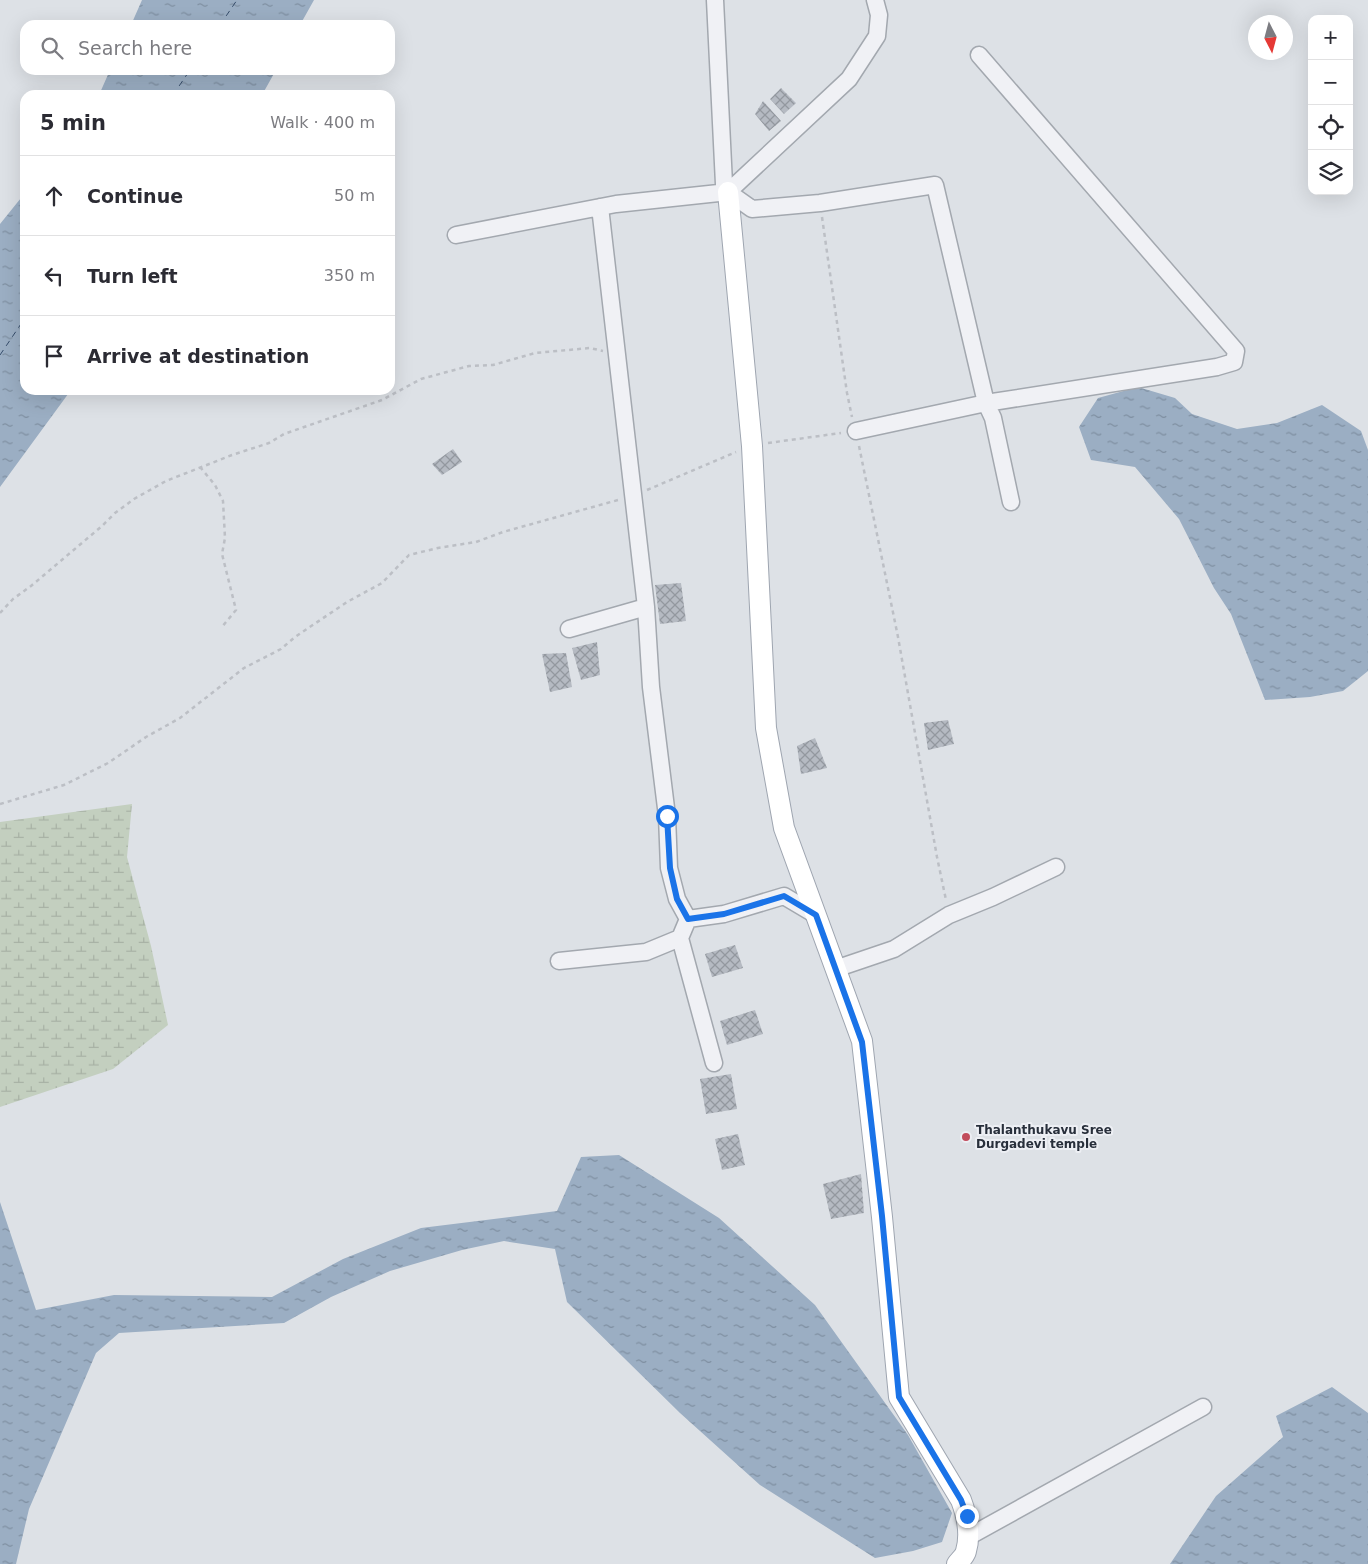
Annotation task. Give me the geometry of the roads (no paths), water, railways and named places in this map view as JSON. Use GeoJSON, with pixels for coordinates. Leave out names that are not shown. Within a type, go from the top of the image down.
{"type":"FeatureCollection","features":[{"type":"Feature","properties":{"kind":"main road"},"geometry":{"type":"LineString","coordinates":[[728,192],[752,446],[766,728],[784,828],[862,1042],[882,1216],[899,1397],[961,1500],[967,1516],[968,1537],[966,1552],[958,1564]]}},
{"type":"Feature","properties":{"kind":"street"},"geometry":{"type":"LineString","coordinates":[[714,0],[717,17],[724,184],[728,192],[752,209],[820,203],[935,185],[986,403],[993,418],[1011,502]]}},
{"type":"Feature","properties":{"kind":"street"},"geometry":{"type":"LineString","coordinates":[[456,235],[600,207],[728,192],[848,79],[877,36],[879,15],[875,0]]}},
{"type":"Feature","properties":{"kind":"street"},"geometry":{"type":"LineString","coordinates":[[856,431],[986,403],[1217,367],[1234,362],[1236,351],[980,55]]}},
{"type":"Feature","properties":{"kind":"street"},"geometry":{"type":"LineString","coordinates":[[600,207],[646,607],[651,687],[667,816],[670,868],[677,899],[688,919]]}},
{"type":"Feature","properties":{"kind":"street"},"geometry":{"type":"LineString","coordinates":[[569,629],[646,607]]}},
{"type":"Feature","properties":{"kind":"street"},"geometry":{"type":"LineString","coordinates":[[834,969],[894,949],[950,915],[1056,867]]}},
{"type":"Feature","properties":{"kind":"street"},"geometry":{"type":"LineString","coordinates":[[688,919],[724,914],[784,896],[816,915]]}},
{"type":"Feature","properties":{"kind":"street"},"geometry":{"type":"LineString","coordinates":[[688,919],[680,938],[714,1063]]}},
{"type":"Feature","properties":{"kind":"street"},"geometry":{"type":"LineString","coordinates":[[559,961],[646,952],[680,938]]}},
{"type":"Feature","properties":{"kind":"street"},"geometry":{"type":"LineString","coordinates":[[968,1537],[1203,1407]]}},
{"type":"Feature","properties":{"kind":"water"},"geometry":{"type":"Polygon","coordinates":[[[142,0],[314,0],[303,20],[133,20],[142,0]]]}},
{"type":"Feature","properties":{"kind":"water"},"geometry":{"type":"Polygon","coordinates":[[[108,75],[273,75],[265,90],[101,90],[108,75]]]}},
{"type":"Feature","properties":{"kind":"water"},"geometry":{"type":"Polygon","coordinates":[[[20,199],[20,395],[67,395],[0,487],[0,224],[20,199]]]}},
{"type":"Feature","properties":{"kind":"water"},"geometry":{"type":"Polygon","coordinates":[[[1138,387],[1175,398],[1192,414],[1237,429],[1277,423],[1322,405],[1361,431],[1368,450],[1368,671],[1343,691],[1310,697],[1265,700],[1231,614],[1214,588],[1179,519],[1135,467],[1091,460],[1079,427],[1098,398],[1138,387]]]}},
{"type":"Feature","properties":{"kind":"water"},"geometry":{"type":"Polygon","coordinates":[[[619,1155],[719,1218],[815,1305],[908,1435],[952,1513],[942,1542],[913,1551],[875,1558],[760,1485],[680,1413],[567,1302],[555,1249],[504,1241],[462,1250],[390,1271],[331,1297],[284,1323],[119,1333],[96,1353],[29,1509],[16,1564],[0,1564],[0,1202],[36,1310],[114,1295],[272,1297],[343,1259],[421,1228],[557,1211],[581,1157],[619,1155]]]}},
{"type":"Feature","properties":{"kind":"water"},"geometry":{"type":"Polygon","coordinates":[[[1332,1387],[1368,1413],[1368,1564],[1170,1564],[1216,1496],[1283,1437],[1276,1416],[1332,1387]]]}},
{"type":"Feature","properties":{"kind":"place","name":"Thalanthukavu Sree Durgadevi temple"},"geometry":{"type":"Point","coordinates":[966,1137]}}]}
